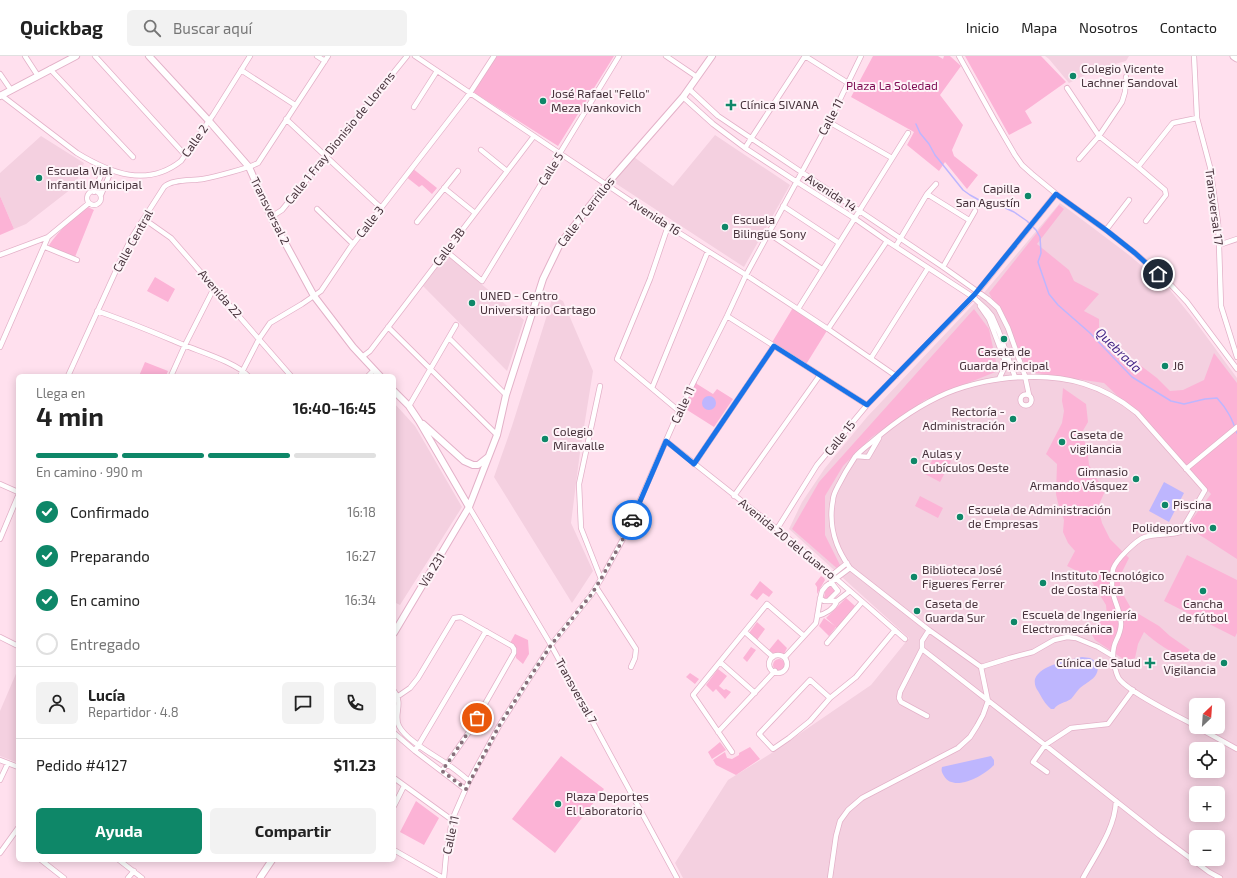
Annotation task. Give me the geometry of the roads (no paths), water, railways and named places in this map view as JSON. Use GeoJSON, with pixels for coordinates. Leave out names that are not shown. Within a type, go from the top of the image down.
{"type":"FeatureCollection","features":[{"type":"Feature","properties":{"kind":"main road"},"geometry":{"type":"LineString","coordinates":[[0,95],[76,56]]}},
{"type":"Feature","properties":{"kind":"main road","name":"Transversal 2"},"geometry":{"type":"LineString","coordinates":[[149,56],[249,167],[271,217],[314,296],[353,347],[378,374]]}},
{"type":"Feature","properties":{"kind":"main road","name":"Calle 7 Cerrillos"},"geometry":{"type":"LineString","coordinates":[[469,507],[489,456],[506,395],[544,279],[556,251],[606,185],[683,97],[712,56]]}},
{"type":"Feature","properties":{"kind":"main road"},"geometry":{"type":"LineString","coordinates":[[396,393],[409,406],[469,507]]}},
{"type":"Feature","properties":{"kind":"main road"},"geometry":{"type":"LineString","coordinates":[[419,422],[467,463],[478,465],[489,456]]}},
{"type":"Feature","properties":{"kind":"main road","name":"Vía 231"},"geometry":{"type":"LineString","coordinates":[[396,630],[469,507]]}},
{"type":"Feature","properties":{"kind":"main road"},"geometry":{"type":"LineString","coordinates":[[260,878],[271,862]]}},
{"type":"Feature","properties":{"kind":"street"},"geometry":{"type":"LineString","coordinates":[[25,56],[38,76]]}},
{"type":"Feature","properties":{"kind":"street"},"geometry":{"type":"LineString","coordinates":[[94,56],[186,155]]}},
{"type":"Feature","properties":{"kind":"street","name":"Calle 2"},"geometry":{"type":"LineString","coordinates":[[0,95],[77,153],[104,168],[134,176],[151,175],[175,165],[186,155],[250,56]]}},
{"type":"Feature","properties":{"kind":"street"},"geometry":{"type":"LineString","coordinates":[[317,56],[325,61]]}},
{"type":"Feature","properties":{"kind":"street"},"geometry":{"type":"LineString","coordinates":[[249,167],[258,163],[328,56]]}},
{"type":"Feature","properties":{"kind":"street","name":"Calle 1 Fray Dionisio de Llorens"},"geometry":{"type":"LineString","coordinates":[[271,217],[282,210],[407,56]]}},
{"type":"Feature","properties":{"kind":"street","name":"Avenida 16"},"geometry":{"type":"LineString","coordinates":[[415,56],[606,185],[798,309],[896,376]]}},
{"type":"Feature","properties":{"kind":"street","name":"Calle 3"},"geometry":{"type":"LineString","coordinates":[[241,374],[258,339],[270,323],[321,291],[353,244],[470,93],[493,56]]}},
{"type":"Feature","properties":{"kind":"street","name":"Calle 5"},"geometry":{"type":"LineString","coordinates":[[446,251],[482,281],[619,56]]}},
{"type":"Feature","properties":{"kind":"street"},"geometry":{"type":"LineString","coordinates":[[666,56],[697,77]]}},
{"type":"Feature","properties":{"kind":"street"},"geometry":{"type":"LineString","coordinates":[[745,148],[805,56],[848,83]]}},
{"type":"Feature","properties":{"kind":"street","name":"Calle 11"},"geometry":{"type":"LineString","coordinates":[[444,878],[452,820],[469,781],[499,726],[551,645],[596,587],[623,539],[679,411],[746,275],[828,122],[861,56]]}},
{"type":"Feature","properties":{"kind":"street"},"geometry":{"type":"LineString","coordinates":[[959,56],[1022,165],[1056,194],[1135,253],[1170,284],[1183,298],[1237,369]]}},
{"type":"Feature","properties":{"kind":"street","name":"Transversal 17"},"geometry":{"type":"LineString","coordinates":[[1194,56],[1197,118],[1213,183],[1219,245],[1220,306],[1237,357]]}},
{"type":"Feature","properties":{"kind":"street"},"geometry":{"type":"LineString","coordinates":[[50,69],[133,157]]}},
{"type":"Feature","properties":{"kind":"street"},"geometry":{"type":"LineString","coordinates":[[241,70],[295,105]]}},
{"type":"Feature","properties":{"kind":"street"},"geometry":{"type":"LineString","coordinates":[[414,107],[438,71]]}},
{"type":"Feature","properties":{"kind":"street"},"geometry":{"type":"LineString","coordinates":[[0,74],[11,90]]}},
{"type":"Feature","properties":{"kind":"street"},"geometry":{"type":"LineString","coordinates":[[1080,159],[1099,136],[1122,102],[1125,92],[1126,77]]}},
{"type":"Feature","properties":{"kind":"street"},"geometry":{"type":"LineString","coordinates":[[1067,88],[1099,136],[1165,190],[1166,195],[1146,221]]}},
{"type":"Feature","properties":{"kind":"street","name":"Avenida 14"},"geometry":{"type":"LineString","coordinates":[[689,89],[718,116],[943,267],[978,291],[998,308],[1008,328],[1025,376],[1029,395]]}},
{"type":"Feature","properties":{"kind":"street","name":"Avenida 14"},"geometry":{"type":"LineString","coordinates":[[683,97],[713,124],[745,148],[854,218],[977,301]]}},
{"type":"Feature","properties":{"kind":"street"},"geometry":{"type":"LineString","coordinates":[[1138,167],[1172,124],[1197,118]]}},
{"type":"Feature","properties":{"kind":"street"},"geometry":{"type":"LineString","coordinates":[[286,119],[381,208]]}},
{"type":"Feature","properties":{"kind":"street"},"geometry":{"type":"LineString","coordinates":[[828,122],[892,158]]}},
{"type":"Feature","properties":{"kind":"street"},"geometry":{"type":"LineString","coordinates":[[798,309],[908,133]]}},
{"type":"Feature","properties":{"kind":"street","name":"Calle 3B"},"geometry":{"type":"LineString","coordinates":[[362,357],[370,351],[388,328],[534,136]]}},
{"type":"Feature","properties":{"kind":"street"},"geometry":{"type":"LineString","coordinates":[[481,150],[507,171]]}},
{"type":"Feature","properties":{"kind":"street","name":"Calle Central"},"geometry":{"type":"LineString","coordinates":[[69,374],[124,253],[167,184],[173,182],[205,179],[249,167]]}},
{"type":"Feature","properties":{"kind":"street"},"geometry":{"type":"LineString","coordinates":[[89,202],[88,196],[94,192],[104,168]]}},
{"type":"Feature","properties":{"kind":"street"},"geometry":{"type":"LineString","coordinates":[[89,202],[93,205],[98,204],[101,200],[101,195],[111,171]]}},
{"type":"Feature","properties":{"kind":"street"},"geometry":{"type":"LineString","coordinates":[[417,222],[458,171]]}},
{"type":"Feature","properties":{"kind":"street"},"geometry":{"type":"LineString","coordinates":[[896,246],[927,194],[936,184]]}},
{"type":"Feature","properties":{"kind":"street"},"geometry":{"type":"LineString","coordinates":[[444,188],[475,213]]}},
{"type":"Feature","properties":{"kind":"street"},"geometry":{"type":"LineString","coordinates":[[94,192],[101,195]]}},
{"type":"Feature","properties":{"kind":"street"},"geometry":{"type":"LineString","coordinates":[[927,194],[969,220]]}},
{"type":"Feature","properties":{"kind":"street","name":"Calle 15"},"geometry":{"type":"LineString","coordinates":[[777,529],[817,465],[867,405],[973,297],[1056,194]]}},
{"type":"Feature","properties":{"kind":"street"},"geometry":{"type":"LineString","coordinates":[[1106,230],[1129,200]]}},
{"type":"Feature","properties":{"kind":"street"},"geometry":{"type":"LineString","coordinates":[[0,255],[48,237],[89,202]]}},
{"type":"Feature","properties":{"kind":"street"},"geometry":{"type":"LineString","coordinates":[[783,206],[839,243]]}},
{"type":"Feature","properties":{"kind":"street"},"geometry":{"type":"LineString","coordinates":[[317,209],[353,244]]}},
{"type":"Feature","properties":{"kind":"street"},"geometry":{"type":"LineString","coordinates":[[943,267],[975,211]]}},
{"type":"Feature","properties":{"kind":"street","name":"Avenida 22"},"geometry":{"type":"LineString","coordinates":[[144,219],[171,238],[289,374]]}},
{"type":"Feature","properties":{"kind":"street"},"geometry":{"type":"LineString","coordinates":[[668,226],[650,279],[617,359],[679,411]]}},
{"type":"Feature","properties":{"kind":"street"},"geometry":{"type":"LineString","coordinates":[[768,233],[822,269]]}},
{"type":"Feature","properties":{"kind":"street"},"geometry":{"type":"LineString","coordinates":[[0,347],[45,247],[48,237]]}},
{"type":"Feature","properties":{"kind":"street"},"geometry":{"type":"LineString","coordinates":[[1219,245],[1237,239]]}},
{"type":"Feature","properties":{"kind":"street"},"geometry":{"type":"LineString","coordinates":[[828,329],[887,241]]}},
{"type":"Feature","properties":{"kind":"street"},"geometry":{"type":"LineString","coordinates":[[45,247],[77,260]]}},
{"type":"Feature","properties":{"kind":"street"},"geometry":{"type":"LineString","coordinates":[[652,388],[708,251]]}},
{"type":"Feature","properties":{"kind":"street"},"geometry":{"type":"LineString","coordinates":[[871,358],[928,268]]}},
{"type":"Feature","properties":{"kind":"street"},"geometry":{"type":"LineString","coordinates":[[172,374],[184,345],[214,288]]}},
{"type":"Feature","properties":{"kind":"street"},"geometry":{"type":"LineString","coordinates":[[977,301],[992,316],[1015,377]]}},
{"type":"Feature","properties":{"kind":"street"},"geometry":{"type":"LineString","coordinates":[[977,301],[988,319],[1006,364],[999,379]]}},
{"type":"Feature","properties":{"kind":"street"},"geometry":{"type":"LineString","coordinates":[[97,311],[128,321],[213,356],[243,370],[246,374]]}},
{"type":"Feature","properties":{"kind":"street"},"geometry":{"type":"LineString","coordinates":[[727,316],[867,405]]}},
{"type":"Feature","properties":{"kind":"street"},"geometry":{"type":"LineString","coordinates":[[409,406],[456,325]]}},
{"type":"Feature","properties":{"kind":"street"},"geometry":{"type":"LineString","coordinates":[[388,328],[496,435]]}},
{"type":"Feature","properties":{"kind":"street"},"geometry":{"type":"LineString","coordinates":[[449,338],[506,395]]}},
{"type":"Feature","properties":{"kind":"street"},"geometry":{"type":"LineString","coordinates":[[694,464],[774,346]]}},
{"type":"Feature","properties":{"kind":"street"},"geometry":{"type":"LineString","coordinates":[[370,374],[374,370]]}},
{"type":"Feature","properties":{"kind":"street"},"geometry":{"type":"LineString","coordinates":[[734,496],[820,375]]}},
{"type":"Feature","properties":{"kind":"street"},"geometry":{"type":"LineString","coordinates":[[830,878],[836,836],[840,821],[848,810],[862,798],[958,748],[970,737],[983,715],[988,701],[982,668],[929,630],[850,568],[843,558],[835,541],[832,520],[833,499],[841,479],[856,456],[908,413],[927,402],[948,393],[999,379],[1025,376],[1077,381],[1114,396],[1137,412],[1204,490],[1180,532],[1148,536],[1141,539],[1119,560],[1113,570],[1113,596],[1120,612],[1121,622],[1121,629],[1115,642],[1113,656],[1118,677],[1133,690],[1189,722]]}},
{"type":"Feature","properties":{"kind":"street"},"geometry":{"type":"LineString","coordinates":[[600,386],[579,484],[581,528],[601,579]]}},
{"type":"Feature","properties":{"kind":"street"},"geometry":{"type":"LineString","coordinates":[[1186,469],[1237,427]]}},
{"type":"Feature","properties":{"kind":"street"},"geometry":{"type":"LineString","coordinates":[[856,456],[868,457],[881,434]]}},
{"type":"Feature","properties":{"kind":"street","name":"Avenida 20 del Guarco"},"geometry":{"type":"LineString","coordinates":[[666,441],[777,529],[850,590],[905,639]]}},
{"type":"Feature","properties":{"kind":"street"},"geometry":{"type":"LineString","coordinates":[[0,484],[16,491]]}},
{"type":"Feature","properties":{"kind":"street"},"geometry":{"type":"LineString","coordinates":[[0,539],[16,501]]}},
{"type":"Feature","properties":{"kind":"street","name":"Transversal 7"},"geometry":{"type":"LineString","coordinates":[[469,507],[551,645],[677,878]]}},
{"type":"Feature","properties":{"kind":"street"},"geometry":{"type":"LineString","coordinates":[[832,575],[847,563]]}},
{"type":"Feature","properties":{"kind":"street"},"geometry":{"type":"LineString","coordinates":[[785,657],[816,623],[822,591],[826,586],[850,568]]}},
{"type":"Feature","properties":{"kind":"street"},"geometry":{"type":"LineString","coordinates":[[828,601],[838,591],[831,582]]}},
{"type":"Feature","properties":{"kind":"street"},"geometry":{"type":"LineString","coordinates":[[596,587],[636,649],[635,658],[631,667]]}},
{"type":"Feature","properties":{"kind":"street"},"geometry":{"type":"LineString","coordinates":[[817,616],[823,615],[830,610],[837,601],[850,590]]}},
{"type":"Feature","properties":{"kind":"street"},"geometry":{"type":"LineString","coordinates":[[820,598],[824,601],[837,601]]}},
{"type":"Feature","properties":{"kind":"street"},"geometry":{"type":"LineString","coordinates":[[827,643],[862,602]]}},
{"type":"Feature","properties":{"kind":"street"},"geometry":{"type":"LineString","coordinates":[[732,752],[693,694],[767,604],[804,636]]}},
{"type":"Feature","properties":{"kind":"street"},"geometry":{"type":"LineString","coordinates":[[442,771],[447,764],[469,732],[514,653],[512,646],[461,617],[454,618],[418,678],[410,688],[396,697],[399,699],[398,724],[403,731],[418,745],[447,764],[469,781]]}},
{"type":"Feature","properties":{"kind":"street"},"geometry":{"type":"LineString","coordinates":[[830,698],[810,680],[759,734],[772,749],[789,738],[810,721],[830,698],[856,677],[895,630]]}},
{"type":"Feature","properties":{"kind":"street"},"geometry":{"type":"LineString","coordinates":[[927,716],[901,702],[899,698],[900,692],[922,649],[922,641],[929,630]]}},
{"type":"Feature","properties":{"kind":"street"},"geometry":{"type":"LineString","coordinates":[[415,751],[486,631]]}},
{"type":"Feature","properties":{"kind":"street"},"geometry":{"type":"LineString","coordinates":[[745,632],[773,657]]}},
{"type":"Feature","properties":{"kind":"street"},"geometry":{"type":"LineString","coordinates":[[982,668],[1033,652],[1054,640],[1067,637],[1076,638],[1098,647],[1113,656]]}},
{"type":"Feature","properties":{"kind":"street"},"geometry":{"type":"LineString","coordinates":[[0,638],[16,645]]}},
{"type":"Feature","properties":{"kind":"street"},"geometry":{"type":"LineString","coordinates":[[922,649],[1159,835],[1220,878]]}},
{"type":"Feature","properties":{"kind":"street"},"geometry":{"type":"LineString","coordinates":[[775,671],[772,669],[770,663],[773,657],[778,655],[785,657]]}},
{"type":"Feature","properties":{"kind":"street"},"geometry":{"type":"LineString","coordinates":[[718,732],[775,671],[783,671],[786,668],[787,662],[785,657]]}},
{"type":"Feature","properties":{"kind":"street"},"geometry":{"type":"LineString","coordinates":[[720,662],[755,693]]}},
{"type":"Feature","properties":{"kind":"street"},"geometry":{"type":"LineString","coordinates":[[1047,772],[1033,762],[1046,745],[1072,728],[1108,724],[1133,690]]}},
{"type":"Feature","properties":{"kind":"street"},"geometry":{"type":"LineString","coordinates":[[1210,734],[1237,749]]}},
{"type":"Feature","properties":{"kind":"street"},"geometry":{"type":"LineString","coordinates":[[396,735],[415,751],[466,789]]}},
{"type":"Feature","properties":{"kind":"street"},"geometry":{"type":"LineString","coordinates":[[0,760],[16,766]]}},
{"type":"Feature","properties":{"kind":"street"},"geometry":{"type":"LineString","coordinates":[[0,780],[8,763]]}},
{"type":"Feature","properties":{"kind":"street"},"geometry":{"type":"LineString","coordinates":[[396,780],[452,820]]}},
{"type":"Feature","properties":{"kind":"street"},"geometry":{"type":"LineString","coordinates":[[396,802],[404,786]]}},
{"type":"Feature","properties":{"kind":"street"},"geometry":{"type":"LineString","coordinates":[[1083,878],[1113,821],[1116,812],[1116,801]]}},
{"type":"Feature","properties":{"kind":"street"},"geometry":{"type":"LineString","coordinates":[[0,853],[16,831]]}},
{"type":"Feature","properties":{"kind":"street"},"geometry":{"type":"LineString","coordinates":[[396,851],[444,878]]}},
{"type":"Feature","properties":{"kind":"street"},"geometry":{"type":"LineString","coordinates":[[44,862],[64,878]]}},
{"type":"Feature","properties":{"kind":"street"},"geometry":{"type":"LineString","coordinates":[[122,862],[142,878]]}},
{"type":"Feature","properties":{"kind":"street"},"geometry":{"type":"LineString","coordinates":[[128,878],[134,871]]}},
{"type":"Feature","properties":{"kind":"waterway","name":"Quebrada"},"geometry":{"type":"LineString","coordinates":[[916,124],[920,133],[929,144],[935,155],[963,190],[979,200],[1001,206],[1014,212],[1027,221],[1036,230],[1040,237],[1041,253],[1038,262],[1049,294],[1058,305],[1090,333],[1132,377],[1171,401],[1184,404],[1217,398],[1229,415],[1237,433]]}},
{"type":"Feature","properties":{"kind":"place","name":"Colegio Vicente Lachner Sandoval"},"geometry":{"type":"Point","coordinates":[1073,76]}},
{"type":"Feature","properties":{"kind":"place","name":"José Rafael \"Fello\" Meza Ivankovich"},"geometry":{"type":"Point","coordinates":[543,101]}},
{"type":"Feature","properties":{"kind":"place","name":"Clínica SIVANA"},"geometry":{"type":"Point","coordinates":[731,105]}},
{"type":"Feature","properties":{"kind":"place","name":"Escuela Vial Infantil Municipal"},"geometry":{"type":"Point","coordinates":[39,178]}},
{"type":"Feature","properties":{"kind":"place","name":"Capilla San Agustín"},"geometry":{"type":"Point","coordinates":[1028,196]}},
{"type":"Feature","properties":{"kind":"place","name":"Escuela Bilingüe Sony"},"geometry":{"type":"Point","coordinates":[725,227]}},
{"type":"Feature","properties":{"kind":"place","name":"UNED - Centro Universitario Cartago"},"geometry":{"type":"Point","coordinates":[472,303]}},
{"type":"Feature","properties":{"kind":"place","name":"Caseta de Guarda Principal"},"geometry":{"type":"Point","coordinates":[1004,339]}},
{"type":"Feature","properties":{"kind":"place","name":"J6"},"geometry":{"type":"Point","coordinates":[1165,366]}},
{"type":"Feature","properties":{"kind":"place","name":"Rectoría - Administración"},"geometry":{"type":"Point","coordinates":[1013,419]}},
{"type":"Feature","properties":{"kind":"place","name":"Colegio Miravalle"},"geometry":{"type":"Point","coordinates":[545,439]}},
{"type":"Feature","properties":{"kind":"place","name":"Caseta de vigilancia"},"geometry":{"type":"Point","coordinates":[1062,442]}},
{"type":"Feature","properties":{"kind":"place","name":"Aulas y Cubículos Oeste"},"geometry":{"type":"Point","coordinates":[914,461]}},
{"type":"Feature","properties":{"kind":"place","name":"Gimnasio Armando Vásquez"},"geometry":{"type":"Point","coordinates":[1136,479]}},
{"type":"Feature","properties":{"kind":"place","name":"Piscina"},"geometry":{"type":"Point","coordinates":[1165,505]}},
{"type":"Feature","properties":{"kind":"place","name":"Escuela de Administración de Empresas"},"geometry":{"type":"Point","coordinates":[960,517]}},
{"type":"Feature","properties":{"kind":"place","name":"Polideportivo"},"geometry":{"type":"Point","coordinates":[1213,528]}},
{"type":"Feature","properties":{"kind":"place","name":"Biblioteca José Figueres Ferrer"},"geometry":{"type":"Point","coordinates":[914,577]}},
{"type":"Feature","properties":{"kind":"place","name":"Instituto Tecnológico de Costa Rica"},"geometry":{"type":"Point","coordinates":[1043,583]}},
{"type":"Feature","properties":{"kind":"place","name":"Cancha de fútbol"},"geometry":{"type":"Point","coordinates":[1203,591]}},
{"type":"Feature","properties":{"kind":"place","name":"Caseta de Guarda Sur"},"geometry":{"type":"Point","coordinates":[917,611]}},
{"type":"Feature","properties":{"kind":"place","name":"Escuela de Ingeniería Electromecánica"},"geometry":{"type":"Point","coordinates":[1014,622]}},
{"type":"Feature","properties":{"kind":"place","name":"Clínica de Salud"},"geometry":{"type":"Point","coordinates":[1150,663]}},
{"type":"Feature","properties":{"kind":"place","name":"Caseta de Vigilancia"},"geometry":{"type":"Point","coordinates":[1224,663]}},
{"type":"Feature","properties":{"kind":"place","name":"Plaza Deportes El Laboratorio"},"geometry":{"type":"Point","coordinates":[558,804]}},
{"type":"Feature","properties":{"kind":"park label","name":"Plaza La Soledad"},"geometry":{"type":"Point","coordinates":[892,86]}}]}
